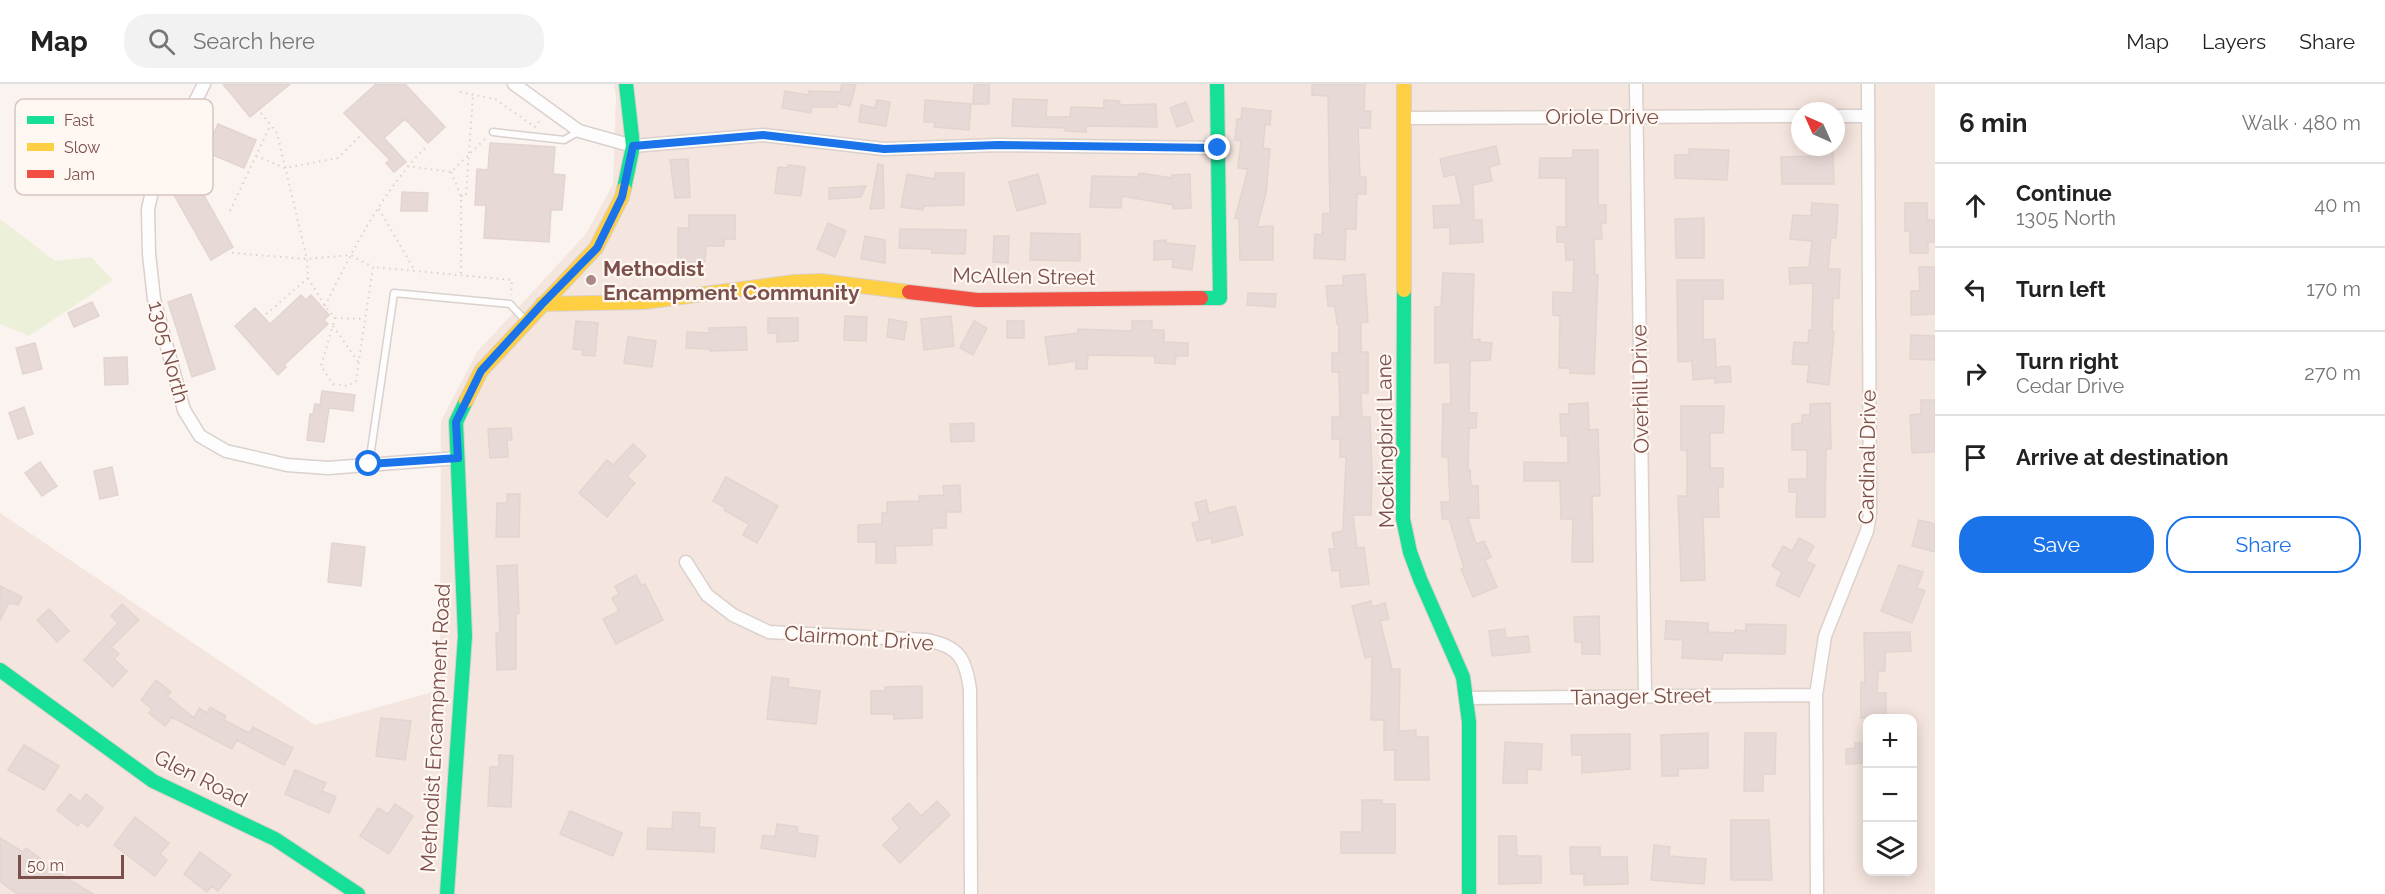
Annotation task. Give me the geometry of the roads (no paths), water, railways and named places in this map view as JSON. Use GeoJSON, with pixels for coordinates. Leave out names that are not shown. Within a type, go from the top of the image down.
{"type":"FeatureCollection","features":[{"type":"Feature","properties":{"kind":"street","name":"1305 North"},"geometry":{"type":"LineString","coordinates":[[196,99],[204,84]]}},
{"type":"Feature","properties":{"kind":"street"},"geometry":{"type":"LineString","coordinates":[[514,84],[579,131],[633,146],[763,135],[884,149],[998,145],[1218,148],[1217,84]]}},
{"type":"Feature","properties":{"kind":"street","name":"Methodist Encampment Road"},"geometry":{"type":"LineString","coordinates":[[447,894],[465,636],[456,422],[481,371],[597,248],[622,197],[633,146],[626,84]]}},
{"type":"Feature","properties":{"kind":"street","name":"Mockingbird Lane"},"geometry":{"type":"LineString","coordinates":[[1404,84],[1403,519],[1410,552],[1434,615],[1463,677],[1469,722],[1469,894]]}},
{"type":"Feature","properties":{"kind":"street","name":"Overhill Drive"},"geometry":{"type":"LineString","coordinates":[[1636,84],[1645,695]]}},
{"type":"Feature","properties":{"kind":"street","name":"Cardinal Drive"},"geometry":{"type":"LineString","coordinates":[[1817,894],[1816,695],[1825,636],[1867,531],[1870,514],[1868,84]]}},
{"type":"Feature","properties":{"kind":"street","name":"Oriole Drive"},"geometry":{"type":"LineString","coordinates":[[1405,118],[1791,116]]}},
{"type":"Feature","properties":{"kind":"street"},"geometry":{"type":"LineString","coordinates":[[1845,116],[1868,116]]}},
{"type":"Feature","properties":{"kind":"street","name":"McAllen Street"},"geometry":{"type":"LineString","coordinates":[[542,304],[644,302],[794,282],[821,281],[977,300],[1220,298],[1218,148]]}},
{"type":"Feature","properties":{"kind":"street","name":"1305 North"},"geometry":{"type":"LineString","coordinates":[[151,195],[148,209],[149,254],[154,299],[184,410],[200,436],[226,452],[287,465],[328,468],[458,458]]}},
{"type":"Feature","properties":{"kind":"street","name":"Clairmont Drive"},"geometry":{"type":"LineString","coordinates":[[686,562],[707,595],[733,615],[769,632],[926,640],[946,645],[960,657],[968,672],[970,690],[971,894]]}},
{"type":"Feature","properties":{"kind":"street","name":"Glen Road"},"geometry":{"type":"LineString","coordinates":[[0,670],[153,781],[275,839],[358,894]]}},
{"type":"Feature","properties":{"kind":"street","name":"Tanager Street"},"geometry":{"type":"LineString","coordinates":[[1466,698],[1816,695]]}},
{"type":"Feature","properties":{"kind":"lane"},"geometry":{"type":"LineString","coordinates":[[493,132],[564,140],[579,131]]}},
{"type":"Feature","properties":{"kind":"lane"},"geometry":{"type":"LineString","coordinates":[[369,464],[394,293],[510,304],[526,321]]}},
{"type":"Feature","properties":{"kind":"place","name":"Methodist Encampment Community"},"geometry":{"type":"Point","coordinates":[591,280]}}]}
